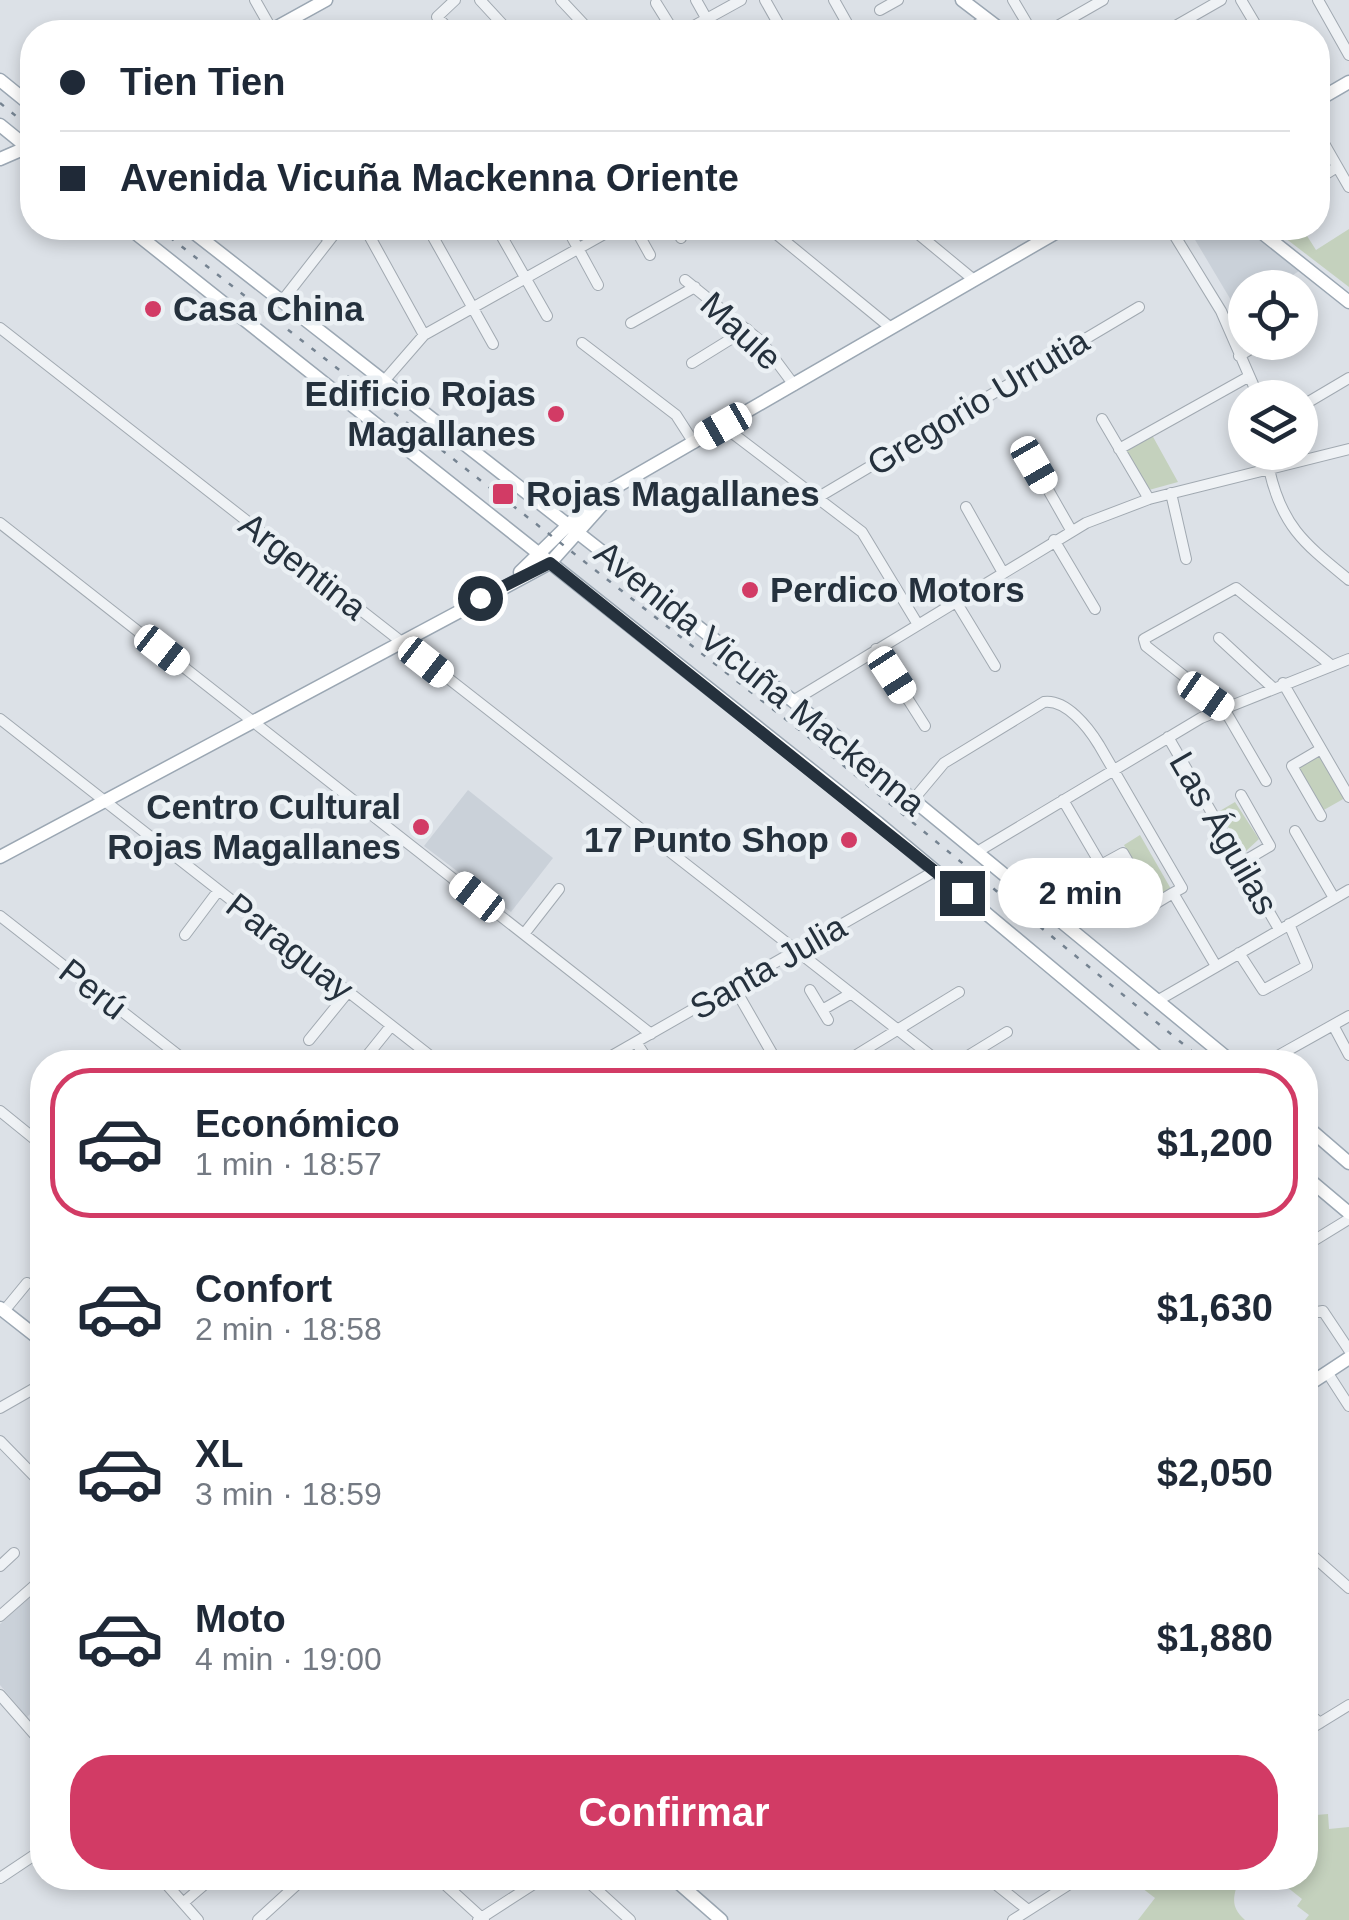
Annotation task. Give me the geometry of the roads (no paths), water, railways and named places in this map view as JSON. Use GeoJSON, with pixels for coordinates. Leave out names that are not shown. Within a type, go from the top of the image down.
{"type":"FeatureCollection","features":[{"type":"Feature","properties":{"kind":"main road"},"geometry":{"type":"LineString","coordinates":[[290,20],[326,0]]}},
{"type":"Feature","properties":{"kind":"main road"},"geometry":{"type":"LineString","coordinates":[[962,0],[988,19]]}},
{"type":"Feature","properties":{"kind":"main road"},"geometry":{"type":"LineString","coordinates":[[0,80],[20,96]]}},
{"type":"Feature","properties":{"kind":"main road"},"geometry":{"type":"LineString","coordinates":[[144,240],[936,871],[1150,1050]]}},
{"type":"Feature","properties":{"kind":"main road","name":"Avenida Vicuña Mackenna"},"geometry":{"type":"LineString","coordinates":[[203,240],[793,700],[1217,1050]]}},
{"type":"Feature","properties":{"kind":"main road"},"geometry":{"type":"LineString","coordinates":[[0,857],[507,584],[546,559],[572,528],[618,486],[1036,240]]}},
{"type":"Feature","properties":{"kind":"main road"},"geometry":{"type":"LineString","coordinates":[[1271,240],[1349,302]]}},
{"type":"Feature","properties":{"kind":"main road"},"geometry":{"type":"LineString","coordinates":[[1318,1136],[1349,1163]]}},
{"type":"Feature","properties":{"kind":"main road"},"geometry":{"type":"LineString","coordinates":[[1318,1188],[1349,1216]]}},
{"type":"Feature","properties":{"kind":"main road"},"geometry":{"type":"LineString","coordinates":[[2,1310],[30,1332]]}},
{"type":"Feature","properties":{"kind":"main road"},"geometry":{"type":"LineString","coordinates":[[1318,1378],[1349,1358]]}},
{"type":"Feature","properties":{"kind":"main road"},"geometry":{"type":"LineString","coordinates":[[687,1890],[721,1920]]}},
{"type":"Feature","properties":{"kind":"street"},"geometry":{"type":"LineString","coordinates":[[441,20],[438,17],[455,0]]}},
{"type":"Feature","properties":{"kind":"street"},"geometry":{"type":"LineString","coordinates":[[561,0],[580,20]]}},
{"type":"Feature","properties":{"kind":"street"},"geometry":{"type":"LineString","coordinates":[[696,0],[706,19],[741,0]]}},
{"type":"Feature","properties":{"kind":"street"},"geometry":{"type":"LineString","coordinates":[[880,10],[898,0]]}},
{"type":"Feature","properties":{"kind":"street"},"geometry":{"type":"LineString","coordinates":[[1068,20],[1103,0]]}},
{"type":"Feature","properties":{"kind":"street"},"geometry":{"type":"LineString","coordinates":[[1186,20],[1221,0]]}},
{"type":"Feature","properties":{"kind":"street"},"geometry":{"type":"LineString","coordinates":[[656,2],[667,20]]}},
{"type":"Feature","properties":{"kind":"street"},"geometry":{"type":"LineString","coordinates":[[1330,21],[1349,55]]}},
{"type":"Feature","properties":{"kind":"street"},"geometry":{"type":"LineString","coordinates":[[1330,154],[1349,188]]}},
{"type":"Feature","properties":{"kind":"street"},"geometry":{"type":"LineString","coordinates":[[1330,171],[1337,167]]}},
{"type":"Feature","properties":{"kind":"street"},"geometry":{"type":"LineString","coordinates":[[282,301],[329,240]]}},
{"type":"Feature","properties":{"kind":"street"},"geometry":{"type":"LineString","coordinates":[[372,240],[424,334]]}},
{"type":"Feature","properties":{"kind":"street"},"geometry":{"type":"LineString","coordinates":[[435,240],[493,344]]}},
{"type":"Feature","properties":{"kind":"street"},"geometry":{"type":"LineString","coordinates":[[504,240],[546,316]]}},
{"type":"Feature","properties":{"kind":"street"},"geometry":{"type":"LineString","coordinates":[[573,240],[598,285]]}},
{"type":"Feature","properties":{"kind":"street"},"geometry":{"type":"LineString","coordinates":[[384,381],[424,334],[593,240]]}},
{"type":"Feature","properties":{"kind":"street"},"geometry":{"type":"LineString","coordinates":[[642,240],[650,255]]}},
{"type":"Feature","properties":{"kind":"street"},"geometry":{"type":"LineString","coordinates":[[784,240],[891,328]]}},
{"type":"Feature","properties":{"kind":"street"},"geometry":{"type":"LineString","coordinates":[[926,240],[974,280]]}},
{"type":"Feature","properties":{"kind":"street"},"geometry":{"type":"LineString","coordinates":[[1177,240],[1228,328]]}},
{"type":"Feature","properties":{"kind":"street","name":"Maule"},"geometry":{"type":"LineString","coordinates":[[685,280],[776,356],[794,384]]}},
{"type":"Feature","properties":{"kind":"street"},"geometry":{"type":"LineString","coordinates":[[632,323],[695,288]]}},
{"type":"Feature","properties":{"kind":"street","name":"Gregorio Urrutia"},"geometry":{"type":"LineString","coordinates":[[817,498],[1139,307]]}},
{"type":"Feature","properties":{"kind":"street","name":"Argentina"},"geometry":{"type":"LineString","coordinates":[[0,328],[923,1050]]}},
{"type":"Feature","properties":{"kind":"street"},"geometry":{"type":"LineString","coordinates":[[692,363],[747,329]]}},
{"type":"Feature","properties":{"kind":"street"},"geometry":{"type":"LineString","coordinates":[[582,343],[676,415],[694,442]]}},
{"type":"Feature","properties":{"kind":"street"},"geometry":{"type":"LineString","coordinates":[[1242,360],[1250,380]]}},
{"type":"Feature","properties":{"kind":"street"},"geometry":{"type":"LineString","coordinates":[[1120,449],[1248,377]]}},
{"type":"Feature","properties":{"kind":"street"},"geometry":{"type":"LineString","coordinates":[[1318,396],[1349,378]]}},
{"type":"Feature","properties":{"kind":"street"},"geometry":{"type":"LineString","coordinates":[[1102,419],[1149,499]]}},
{"type":"Feature","properties":{"kind":"street"},"geometry":{"type":"LineString","coordinates":[[723,426],[868,538],[918,623]]}},
{"type":"Feature","properties":{"kind":"street"},"geometry":{"type":"LineString","coordinates":[[1318,455],[1349,450]]}},
{"type":"Feature","properties":{"kind":"street"},"geometry":{"type":"LineString","coordinates":[[1034,465],[1071,530]]}},
{"type":"Feature","properties":{"kind":"street"},"geometry":{"type":"LineString","coordinates":[[793,700],[1071,530],[1149,499],[1265,470]]}},
{"type":"Feature","properties":{"kind":"street"},"geometry":{"type":"LineString","coordinates":[[1269,470],[1287,522],[1349,580]]}},
{"type":"Feature","properties":{"kind":"street"},"geometry":{"type":"LineString","coordinates":[[1171,494],[1186,559]]}},
{"type":"Feature","properties":{"kind":"street"},"geometry":{"type":"LineString","coordinates":[[966,507],[1002,571]]}},
{"type":"Feature","properties":{"kind":"street"},"geometry":{"type":"LineString","coordinates":[[0,523],[651,1034]]}},
{"type":"Feature","properties":{"kind":"street"},"geometry":{"type":"LineString","coordinates":[[1054,540],[1095,608]]}},
{"type":"Feature","properties":{"kind":"street"},"geometry":{"type":"LineString","coordinates":[[1266,781],[1223,707],[1144,640],[1236,588],[1332,666]]}},
{"type":"Feature","properties":{"kind":"street"},"geometry":{"type":"LineString","coordinates":[[954,600],[995,666]]}},
{"type":"Feature","properties":{"kind":"street"},"geometry":{"type":"LineString","coordinates":[[1219,638],[1278,685],[1349,797]]}},
{"type":"Feature","properties":{"kind":"street"},"geometry":{"type":"LineString","coordinates":[[876,649],[925,726]]}},
{"type":"Feature","properties":{"kind":"street"},"geometry":{"type":"LineString","coordinates":[[977,852],[1223,707],[1349,659]]}},
{"type":"Feature","properties":{"kind":"street"},"geometry":{"type":"LineString","coordinates":[[913,800],[949,759],[1047,700],[1059,703],[1086,725],[1182,888],[1154,904],[1123,853],[1101,865],[1064,800]]}},
{"type":"Feature","properties":{"kind":"street","name":"Paraguay"},"geometry":{"type":"LineString","coordinates":[[0,719],[419,1050]]}},
{"type":"Feature","properties":{"kind":"street","name":"Las Águilas"},"geometry":{"type":"LineString","coordinates":[[1168,737],[1241,863],[1308,961],[1307,966],[1262,990],[1239,953]]}},
{"type":"Feature","properties":{"kind":"street"},"geometry":{"type":"LineString","coordinates":[[1322,749],[1292,766],[1322,816]]}},
{"type":"Feature","properties":{"kind":"street"},"geometry":{"type":"LineString","coordinates":[[1241,795],[1270,846],[1241,863]]}},
{"type":"Feature","properties":{"kind":"street"},"geometry":{"type":"LineString","coordinates":[[1295,831],[1349,907]]}},
{"type":"Feature","properties":{"kind":"street","name":"Santa Julia"},"geometry":{"type":"LineString","coordinates":[[622,1050],[936,871]]}},
{"type":"Feature","properties":{"kind":"street"},"geometry":{"type":"LineString","coordinates":[[524,934],[559,890]]}},
{"type":"Feature","properties":{"kind":"street"},"geometry":{"type":"LineString","coordinates":[[185,935],[218,891]]}},
{"type":"Feature","properties":{"kind":"street"},"geometry":{"type":"LineString","coordinates":[[1173,893],[1216,966]]}},
{"type":"Feature","properties":{"kind":"street"},"geometry":{"type":"LineString","coordinates":[[1157,1000],[1341,894]]}},
{"type":"Feature","properties":{"kind":"street","name":"Perú"},"geometry":{"type":"LineString","coordinates":[[0,916],[171,1050]]}},
{"type":"Feature","properties":{"kind":"street"},"geometry":{"type":"LineString","coordinates":[[734,987],[770,1050]]}},
{"type":"Feature","properties":{"kind":"street"},"geometry":{"type":"LineString","coordinates":[[810,990],[825,1015],[850,994]]}},
{"type":"Feature","properties":{"kind":"street"},"geometry":{"type":"LineString","coordinates":[[309,1040],[348,992]]}},
{"type":"Feature","properties":{"kind":"street"},"geometry":{"type":"LineString","coordinates":[[865,1050],[959,992]]}},
{"type":"Feature","properties":{"kind":"street"},"geometry":{"type":"LineString","coordinates":[[1288,1050],[1349,1016]]}},
{"type":"Feature","properties":{"kind":"street"},"geometry":{"type":"LineString","coordinates":[[1333,1025],[1349,1055]]}},
{"type":"Feature","properties":{"kind":"street"},"geometry":{"type":"LineString","coordinates":[[372,1050],[391,1026]]}},
{"type":"Feature","properties":{"kind":"street"},"geometry":{"type":"LineString","coordinates":[[978,1050],[1007,1032]]}},
{"type":"Feature","properties":{"kind":"street"},"geometry":{"type":"LineString","coordinates":[[636,1042],[641,1050]]}},
{"type":"Feature","properties":{"kind":"street"},"geometry":{"type":"LineString","coordinates":[[0,1112],[30,1136]]}},
{"type":"Feature","properties":{"kind":"street"},"geometry":{"type":"LineString","coordinates":[[1318,1237],[1349,1216]]}},
{"type":"Feature","properties":{"kind":"street"},"geometry":{"type":"LineString","coordinates":[[2,1310],[27,1284]]}},
{"type":"Feature","properties":{"kind":"street"},"geometry":{"type":"LineString","coordinates":[[1318,1312],[1323,1311],[1349,1350]]}},
{"type":"Feature","properties":{"kind":"street"},"geometry":{"type":"LineString","coordinates":[[1327,1372],[1349,1406]]}},
{"type":"Feature","properties":{"kind":"street"},"geometry":{"type":"LineString","coordinates":[[0,1408],[30,1391]]}},
{"type":"Feature","properties":{"kind":"street"},"geometry":{"type":"LineString","coordinates":[[0,1441],[30,1472]]}},
{"type":"Feature","properties":{"kind":"street"},"geometry":{"type":"LineString","coordinates":[[0,1566],[14,1554]]}},
{"type":"Feature","properties":{"kind":"street"},"geometry":{"type":"LineString","coordinates":[[1318,1561],[1349,1588]]}},
{"type":"Feature","properties":{"kind":"street"},"geometry":{"type":"LineString","coordinates":[[0,1616],[30,1590]]}},
{"type":"Feature","properties":{"kind":"street"},"geometry":{"type":"LineString","coordinates":[[0,1695],[30,1729]]}},
{"type":"Feature","properties":{"kind":"street"},"geometry":{"type":"LineString","coordinates":[[1320,1723],[1349,1705]]}},
{"type":"Feature","properties":{"kind":"street"},"geometry":{"type":"LineString","coordinates":[[0,1878],[30,1858]]}},
{"type":"Feature","properties":{"kind":"street"},"geometry":{"type":"LineString","coordinates":[[172,1890],[198,1920]]}},
{"type":"Feature","properties":{"kind":"street"},"geometry":{"type":"LineString","coordinates":[[183,1903],[198,1890]]}},
{"type":"Feature","properties":{"kind":"street"},"geometry":{"type":"LineString","coordinates":[[258,1920],[291,1890]]}},
{"type":"Feature","properties":{"kind":"street"},"geometry":{"type":"LineString","coordinates":[[451,1890],[481,1919],[525,1890]]}},
{"type":"Feature","properties":{"kind":"street"},"geometry":{"type":"LineString","coordinates":[[596,1890],[625,1918]]}},
{"type":"Feature","properties":{"kind":"street"},"geometry":{"type":"LineString","coordinates":[[1003,1890],[1028,1910]]}},
{"type":"Feature","properties":{"kind":"street"},"geometry":{"type":"LineString","coordinates":[[1013,1920],[1059,1890]]}},
{"type":"Feature","properties":{"kind":"railway"},"geometry":{"type":"LineString","coordinates":[[0,103],[20,119]]}},
{"type":"Feature","properties":{"kind":"railway"},"geometry":{"type":"LineString","coordinates":[[173,240],[811,739],[1190,1050]]}},
{"type":"Feature","properties":{"kind":"place","name":"Casa China"},"geometry":{"type":"Point","coordinates":[153,309]}},
{"type":"Feature","properties":{"kind":"place","name":"Edificio Rojas Magallanes"},"geometry":{"type":"Point","coordinates":[556,414]}},
{"type":"Feature","properties":{"kind":"place","name":"Rojas Magallanes"},"geometry":{"type":"Point","coordinates":[503,494]}},
{"type":"Feature","properties":{"kind":"place","name":"Perdico Motors"},"geometry":{"type":"Point","coordinates":[750,590]}},
{"type":"Feature","properties":{"kind":"place","name":"Centro Cultural Rojas Magallanes"},"geometry":{"type":"Point","coordinates":[421,827]}},
{"type":"Feature","properties":{"kind":"place","name":"17 Punto Shop"},"geometry":{"type":"Point","coordinates":[849,840]}}]}
